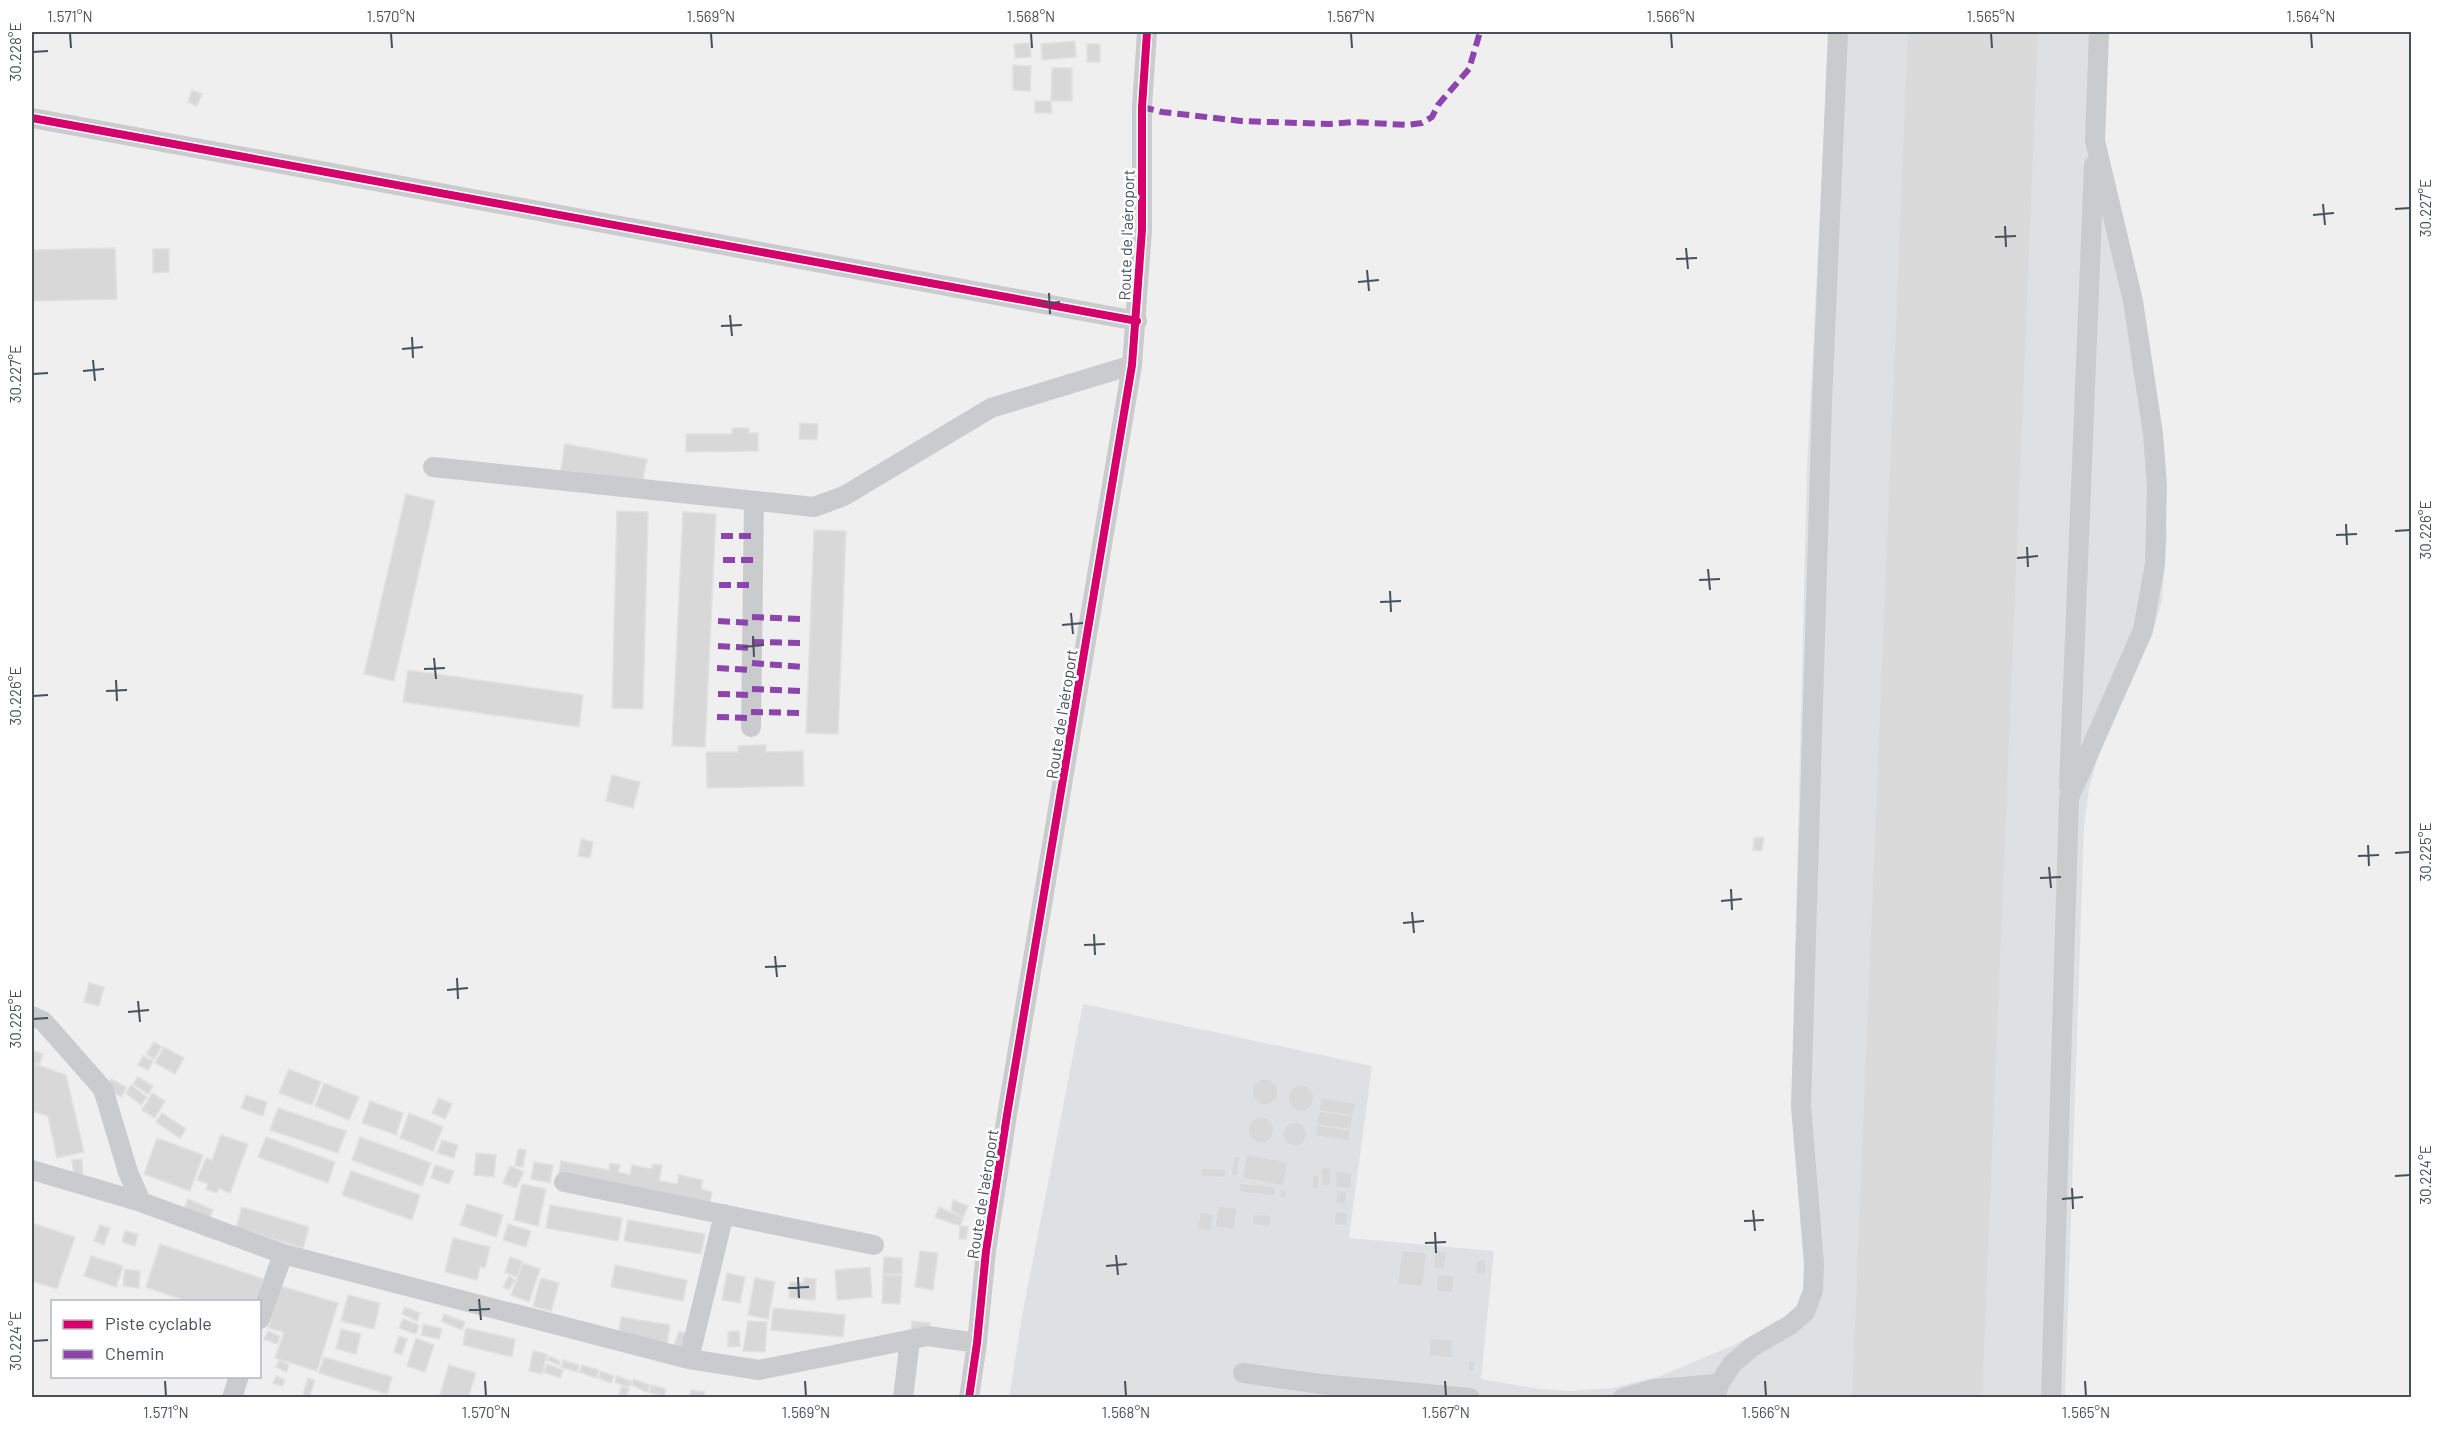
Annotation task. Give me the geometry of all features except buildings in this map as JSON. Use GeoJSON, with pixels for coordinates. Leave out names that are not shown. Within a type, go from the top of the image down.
{"type":"FeatureCollection","features":[{"type":"Feature","properties":{"kind":"street","name":"Route de l'aéroport"},"geometry":{"type":"LineString","coordinates":[[969,1398],[986,1251],[1000,1161],[1132,365],[1142,230],[1142,107],[1147,32]]}},
{"type":"Feature","properties":{"kind":"street"},"geometry":{"type":"LineString","coordinates":[[1623,1398],[1654,1389],[1717,1391],[1732,1364],[1752,1347],[1790,1325],[1805,1312],[1813,1291],[1814,1264],[1801,1106],[1822,403],[1838,32]]}},
{"type":"Feature","properties":{"kind":"street"},"geometry":{"type":"LineString","coordinates":[[2051,1398],[2069,798],[2099,32]]}},
{"type":"Feature","properties":{"kind":"street"},"geometry":{"type":"LineString","coordinates":[[32,118],[1137,321]]}},
{"type":"Feature","properties":{"kind":"street"},"geometry":{"type":"LineString","coordinates":[[2069,798],[2143,630],[2155,564],[2157,486],[2153,434],[2133,301],[2095,141]]}},
{"type":"Feature","properties":{"kind":"street"},"geometry":{"type":"LineString","coordinates":[[433,466],[814,507],[843,496],[991,408],[1132,365]]}},
{"type":"Feature","properties":{"kind":"street"},"geometry":{"type":"LineString","coordinates":[[751,728],[754,501]]}},
{"type":"Feature","properties":{"kind":"street"},"geometry":{"type":"LineString","coordinates":[[32,1016],[43,1021],[103,1089],[128,1172],[141,1202]]}},
{"type":"Feature","properties":{"kind":"street"},"geometry":{"type":"LineString","coordinates":[[32,1170],[141,1202],[283,1254],[689,1359],[759,1370],[928,1336],[977,1343]]}},
{"type":"Feature","properties":{"kind":"street"},"geometry":{"type":"LineString","coordinates":[[564,1182],[874,1245]]}},
{"type":"Feature","properties":{"kind":"street"},"geometry":{"type":"LineString","coordinates":[[689,1359],[724,1214]]}},
{"type":"Feature","properties":{"kind":"street"},"geometry":{"type":"LineString","coordinates":[[261,1317],[283,1254]]}},
{"type":"Feature","properties":{"kind":"street"},"geometry":{"type":"LineString","coordinates":[[903,1398],[910,1340]]}},
{"type":"Feature","properties":{"kind":"street"},"geometry":{"type":"LineString","coordinates":[[1243,1373],[1322,1384],[1470,1398]]}},
{"type":"Feature","properties":{"kind":"street"},"geometry":{"type":"LineString","coordinates":[[232,1398],[239,1378]]}},
{"type":"Feature","properties":{"kind":"shaded area"},"geometry":{"type":"Polygon","coordinates":[[[1829,32],[2109,32],[2103,148],[2116,212],[2130,245],[2142,308],[2164,478],[2167,538],[2162,600],[2152,635],[2102,742],[2089,789],[2084,827],[2065,1397],[1009,1398],[1022,1316],[1083,1004],[1372,1066],[1349,1238],[1494,1251],[1481,1379],[1540,1389],[1570,1391],[1612,1388],[1660,1376],[1736,1344],[1776,1324],[1793,1312],[1802,1298],[1807,1282],[1794,1094],[1794,993],[1807,468],[1829,32]]]}},
{"type":"Feature","properties":{"kind":"runway"},"geometry":{"type":"LineString","coordinates":[[1917,1398],[1973,32]]}},
{"type":"Feature","properties":{"kind":"marked path"},"geometry":{"type":"LineString","coordinates":[[1142,107],[1162,112],[1241,121],[1407,125],[1422,123],[1432,117],[1438,105],[1469,69],[1480,32]]}},
{"type":"Feature","properties":{"kind":"marked path"},"geometry":{"type":"LineString","coordinates":[[721,536],[753,536]]}},
{"type":"Feature","properties":{"kind":"marked path"},"geometry":{"type":"LineString","coordinates":[[723,560],[753,560]]}},
{"type":"Feature","properties":{"kind":"marked path"},"geometry":{"type":"LineString","coordinates":[[719,585],[753,585]]}},
{"type":"Feature","properties":{"kind":"marked path"},"geometry":{"type":"LineString","coordinates":[[752,617],[802,619]]}},
{"type":"Feature","properties":{"kind":"marked path"},"geometry":{"type":"LineString","coordinates":[[718,621],[753,623]]}},
{"type":"Feature","properties":{"kind":"marked path"},"geometry":{"type":"LineString","coordinates":[[752,642],[803,643]]}},
{"type":"Feature","properties":{"kind":"marked path"},"geometry":{"type":"LineString","coordinates":[[718,646],[752,648]]}},
{"type":"Feature","properties":{"kind":"marked path"},"geometry":{"type":"LineString","coordinates":[[752,663],[803,667]]}},
{"type":"Feature","properties":{"kind":"marked path"},"geometry":{"type":"LineString","coordinates":[[717,668],[752,670]]}},
{"type":"Feature","properties":{"kind":"marked path"},"geometry":{"type":"LineString","coordinates":[[752,689],[800,691]]}},
{"type":"Feature","properties":{"kind":"marked path"},"geometry":{"type":"LineString","coordinates":[[718,694],[751,695]]}},
{"type":"Feature","properties":{"kind":"marked path"},"geometry":{"type":"LineString","coordinates":[[751,712],[800,713]]}},
{"type":"Feature","properties":{"kind":"marked path"},"geometry":{"type":"LineString","coordinates":[[717,717],[751,718]]}},
{"type":"Feature","properties":{"kind":"cycle path"},"geometry":{"type":"LineString","coordinates":[[969,1398],[986,1251],[1007,1115],[1132,365],[1142,230],[1142,107],[1147,32]]}},
{"type":"Feature","properties":{"kind":"cycle path"},"geometry":{"type":"LineString","coordinates":[[32,118],[1137,321]]}}]}
